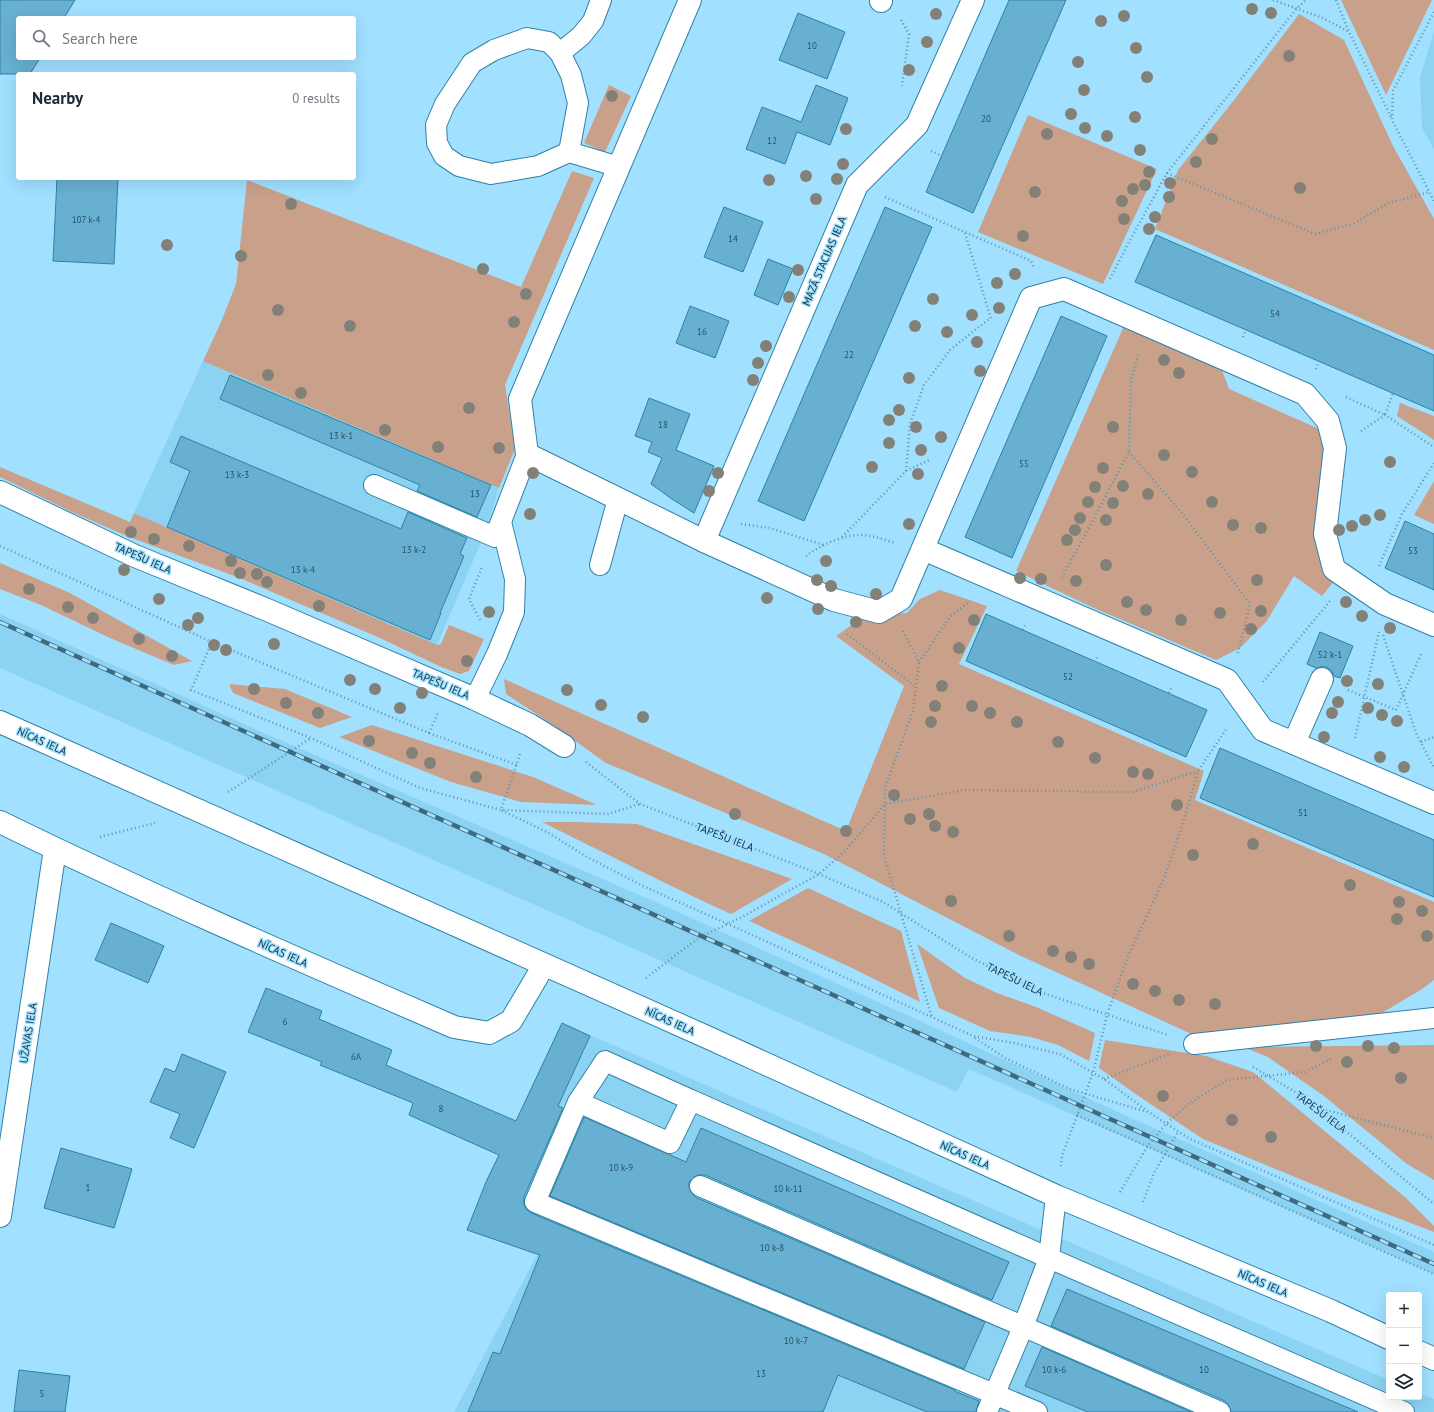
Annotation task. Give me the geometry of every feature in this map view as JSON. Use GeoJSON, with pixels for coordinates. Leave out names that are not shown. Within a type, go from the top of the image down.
{"type":"FeatureCollection","features":[{"type":"Feature","properties":{"kind":"street"},"geometry":{"type":"LineString","coordinates":[[690,0],[520,399],[527,454],[704,541],[834,600],[879,612],[901,599],[1031,298],[1064,289],[1306,394],[1328,421],[1336,448],[1325,534],[1334,569],[1385,604],[1434,625]]}},
{"type":"Feature","properties":{"kind":"street","name":"MAZĀ STACIJAS IELA"},"geometry":{"type":"LineString","coordinates":[[704,541],[857,185],[918,125],[973,0]]}},
{"type":"Feature","properties":{"kind":"street","name":"TAPEŠU IELA"},"geometry":{"type":"LineString","coordinates":[[0,492],[135,556],[266,609],[476,699],[530,725],[564,746]]}},
{"type":"Feature","properties":{"kind":"street"},"geometry":{"type":"LineString","coordinates":[[923,549],[1228,680],[1263,730],[1434,803]]}},
{"type":"Feature","properties":{"kind":"street"},"geometry":{"type":"LineString","coordinates":[[1294,743],[1322,679]]}},
{"type":"Feature","properties":{"kind":"street","name":"NĪCAS IELA"},"geometry":{"type":"LineString","coordinates":[[0,722],[544,964],[1056,1196],[1331,1311],[1386,1337]]}},
{"type":"Feature","properties":{"kind":"street","name":"NĪCAS IELA"},"geometry":{"type":"LineString","coordinates":[[0,822],[55,849],[232,930],[454,1027],[489,1033],[512,1021],[544,964]]}},
{"type":"Feature","properties":{"kind":"street","name":"UŽAVAS IELA"},"geometry":{"type":"LineString","coordinates":[[0,1216],[55,849]]}},
{"type":"Feature","properties":{"kind":"street"},"geometry":{"type":"LineString","coordinates":[[1422,1353],[1434,1359]]}},
{"type":"Feature","properties":{"kind":"lane"},"geometry":{"type":"LineString","coordinates":[[560,53],[582,36],[593,21],[601,0]]}},
{"type":"Feature","properties":{"kind":"lane"},"geometry":{"type":"LineString","coordinates":[[569,152],[578,103],[571,75],[560,53],[549,42],[527,38],[494,50],[472,63],[445,104],[436,125],[437,143],[444,156],[460,166],[491,174],[538,166],[569,152],[619,167]]}},
{"type":"Feature","properties":{"kind":"lane"},"geometry":{"type":"LineString","coordinates":[[476,699],[497,654],[514,612],[515,579],[498,530],[527,454]]}},
{"type":"Feature","properties":{"kind":"lane"},"geometry":{"type":"LineString","coordinates":[[374,485],[498,530]]}},
{"type":"Feature","properties":{"kind":"lane"},"geometry":{"type":"LineString","coordinates":[[600,565],[618,499]]}},
{"type":"Feature","properties":{"kind":"lane"},"geometry":{"type":"LineString","coordinates":[[1194,1044],[1434,1018]]}},
{"type":"Feature","properties":{"kind":"lane"},"geometry":{"type":"LineString","coordinates":[[1037,1412],[535,1202],[578,1102],[605,1061],[1049,1258],[1404,1412]]}},
{"type":"Feature","properties":{"kind":"lane"},"geometry":{"type":"LineString","coordinates":[[578,1102],[670,1143],[691,1100]]}},
{"type":"Feature","properties":{"kind":"lane"},"geometry":{"type":"LineString","coordinates":[[700,1186],[1220,1412]]}},
{"type":"Feature","properties":{"kind":"lane"},"geometry":{"type":"LineString","coordinates":[[987,1412],[1023,1327],[1049,1258],[1056,1196]]}},
{"type":"Feature","properties":{"kind":"path"},"geometry":{"type":"LineString","coordinates":[[881,0],[901,19],[910,34],[902,90]]}},
{"type":"Feature","properties":{"kind":"path"},"geometry":{"type":"LineString","coordinates":[[1273,0],[1323,18],[1349,32]]}},
{"type":"Feature","properties":{"kind":"path"},"geometry":{"type":"LineString","coordinates":[[1099,303],[1128,244],[1167,173],[1297,8],[1306,0]]}},
{"type":"Feature","properties":{"kind":"path"},"geometry":{"type":"LineString","coordinates":[[1336,0],[1349,32],[1434,201]]}},
{"type":"Feature","properties":{"kind":"path"},"geometry":{"type":"LineString","coordinates":[[1392,120],[1393,91],[1434,12]]}},
{"type":"Feature","properties":{"kind":"path"},"geometry":{"type":"LineString","coordinates":[[1167,173],[1315,234],[1352,224],[1389,203],[1429,192]]}},
{"type":"Feature","properties":{"kind":"path"},"geometry":{"type":"LineString","coordinates":[[857,185],[1031,261]]}},
{"type":"Feature","properties":{"kind":"path"},"geometry":{"type":"LineString","coordinates":[[965,233],[990,319],[1013,341]]}},
{"type":"Feature","properties":{"kind":"path"},"geometry":{"type":"LineString","coordinates":[[906,471],[910,424],[924,385],[950,350],[990,319]]}},
{"type":"Feature","properties":{"kind":"path"},"geometry":{"type":"LineString","coordinates":[[1049,603],[1129,452],[1131,381],[1147,324]]}},
{"type":"Feature","properties":{"kind":"path"},"geometry":{"type":"LineString","coordinates":[[1336,448],[1384,415],[1393,394]]}},
{"type":"Feature","properties":{"kind":"path"},"geometry":{"type":"LineString","coordinates":[[1384,415],[1434,447]]}},
{"type":"Feature","properties":{"kind":"path"},"geometry":{"type":"LineString","coordinates":[[842,537],[906,471],[970,440]]}},
{"type":"Feature","properties":{"kind":"path"},"geometry":{"type":"LineString","coordinates":[[1129,452],[1182,513],[1250,604],[1240,648],[1228,680]]}},
{"type":"Feature","properties":{"kind":"path"},"geometry":{"type":"LineString","coordinates":[[1368,592],[1402,514],[1434,463]]}},
{"type":"Feature","properties":{"kind":"path"},"geometry":{"type":"LineString","coordinates":[[713,520],[770,528],[824,545]]}},
{"type":"Feature","properties":{"kind":"path"},"geometry":{"type":"LineString","coordinates":[[497,654],[469,598],[498,530]]}},
{"type":"Feature","properties":{"kind":"path"},"geometry":{"type":"LineString","coordinates":[[780,575],[813,550],[842,537],[862,535],[923,549]]}},
{"type":"Feature","properties":{"kind":"path"},"geometry":{"type":"LineString","coordinates":[[0,546],[212,642],[429,733],[517,765]]}},
{"type":"Feature","properties":{"kind":"path"},"geometry":{"type":"LineString","coordinates":[[1056,1196],[1062,1156],[1076,1115],[1093,1073],[1107,1015],[1128,956],[1163,881],[1183,823],[1198,771],[1245,704],[1349,579]]}},
{"type":"Feature","properties":{"kind":"path"},"geometry":{"type":"LineString","coordinates":[[932,1018],[884,856],[885,788],[913,711],[920,662],[950,617],[972,599],[998,582]]}},
{"type":"Feature","properties":{"kind":"path"},"geometry":{"type":"LineString","coordinates":[[826,596],[830,622],[916,687]]}},
{"type":"Feature","properties":{"kind":"path"},"geometry":{"type":"LineString","coordinates":[[890,605],[920,662]]}},
{"type":"Feature","properties":{"kind":"path"},"geometry":{"type":"LineString","coordinates":[[1345,765],[1356,737],[1380,628],[1416,733],[1434,768]]}},
{"type":"Feature","properties":{"kind":"path"},"geometry":{"type":"LineString","coordinates":[[212,642],[191,690],[310,738],[420,788],[501,810],[547,832],[587,857],[643,886],[973,1036],[1004,1058],[1070,1089],[1150,1113]]}},
{"type":"Feature","properties":{"kind":"path"},"geometry":{"type":"LineString","coordinates":[[1322,679],[1396,710],[1425,646]]}},
{"type":"Feature","properties":{"kind":"path"},"geometry":{"type":"LineString","coordinates":[[429,733],[449,688]]}},
{"type":"Feature","properties":{"kind":"path"},"geometry":{"type":"LineString","coordinates":[[501,810],[530,725]]}},
{"type":"Feature","properties":{"kind":"path"},"geometry":{"type":"LineString","coordinates":[[1421,742],[1434,737]]}},
{"type":"Feature","properties":{"kind":"path","name":"TAPEŠU IELA"},"geometry":{"type":"LineString","coordinates":[[564,746],[640,804],[819,874],[883,902],[970,957],[1037,991],[1194,1044]]}},
{"type":"Feature","properties":{"kind":"path"},"geometry":{"type":"LineString","coordinates":[[621,999],[702,936],[728,924],[819,874],[845,851],[885,804],[964,790],[1133,792],[1198,771]]}},
{"type":"Feature","properties":{"kind":"path"},"geometry":{"type":"LineString","coordinates":[[501,810],[608,814],[640,804]]}},
{"type":"Feature","properties":{"kind":"path"},"geometry":{"type":"LineString","coordinates":[[973,1036],[1014,1043],[1060,1054],[1104,1079],[1150,1113],[1190,1139],[1434,1244]]}},
{"type":"Feature","properties":{"kind":"path"},"geometry":{"type":"LineString","coordinates":[[1104,1079],[1194,1044]]}},
{"type":"Feature","properties":{"kind":"path","name":"TAPEŠU IELA"},"geometry":{"type":"LineString","coordinates":[[1248,1065],[1268,1075],[1318,1107],[1434,1204]]}},
{"type":"Feature","properties":{"kind":"path"},"geometry":{"type":"LineString","coordinates":[[1108,1218],[1123,1186],[1147,1147],[1166,1124],[1187,1105],[1227,1080],[1268,1075]]}},
{"type":"Feature","properties":{"kind":"path"},"geometry":{"type":"LineString","coordinates":[[1318,1107],[1434,1138]]}},
{"type":"Feature","properties":{"kind":"path"},"geometry":{"type":"LineString","coordinates":[[1076,1115],[1434,1274]]}},
{"type":"Feature","properties":{"kind":"path"},"geometry":{"type":"LineString","coordinates":[[1132,1228],[1154,1173],[1178,1132]]}},
{"type":"Feature","properties":{"kind":"shaded area"},"geometry":{"type":"Polygon","coordinates":[[[1341,0],[1432,0],[1386,95],[1341,0]]]}},
{"type":"Feature","properties":{"kind":"shaded area"},"geometry":{"type":"Polygon","coordinates":[[[1299,14],[1344,40],[1393,146],[1434,219],[1434,350],[1155,229],[1178,170],[1231,104],[1299,14]]]}},
{"type":"Feature","properties":{"kind":"shaded area"},"geometry":{"type":"Polygon","coordinates":[[[1434,31],[1434,149],[1422,128],[1420,78],[1434,31]]]}},
{"type":"Feature","properties":{"kind":"shaded area"},"geometry":{"type":"Polygon","coordinates":[[[609,85],[631,96],[605,152],[584,143],[609,85]]]}},
{"type":"Feature","properties":{"kind":"shaded area"},"geometry":{"type":"Polygon","coordinates":[[[1028,115],[1157,169],[1103,284],[978,232],[1028,115]]]}},
{"type":"Feature","properties":{"kind":"shaded area"},"geometry":{"type":"Polygon","coordinates":[[[572,171],[594,178],[505,385],[515,449],[499,488],[203,361],[236,284],[247,180],[521,287],[572,171]]]}},
{"type":"Feature","properties":{"kind":"shaded area"},"geometry":{"type":"Polygon","coordinates":[[[1124,326],[1220,365],[1229,389],[1317,428],[1326,443],[1335,580],[1322,596],[1294,576],[1266,622],[1240,648],[1216,660],[1094,608],[1016,571],[1124,326]]]}},
{"type":"Feature","properties":{"kind":"shaded area"},"geometry":{"type":"Polygon","coordinates":[[[203,361],[451,466],[499,488],[485,533],[437,645],[134,513],[203,361]]]}},
{"type":"Feature","properties":{"kind":"shaded area"},"geometry":{"type":"Polygon","coordinates":[[[1400,403],[1434,416],[1434,440],[1397,416],[1400,403]]]}},
{"type":"Feature","properties":{"kind":"shaded area"},"geometry":{"type":"Polygon","coordinates":[[[0,467],[130,522],[134,513],[437,645],[441,644],[449,625],[484,639],[469,671],[460,674],[237,577],[129,537],[72,512],[0,477],[0,467]]]}},
{"type":"Feature","properties":{"kind":"shaded area"},"geometry":{"type":"Polygon","coordinates":[[[1434,481],[1434,524],[1414,515],[1434,481]]]}},
{"type":"Feature","properties":{"kind":"shaded area"},"geometry":{"type":"Polygon","coordinates":[[[0,563],[70,593],[192,661],[174,665],[110,638],[41,605],[0,589],[0,563]]]}},
{"type":"Feature","properties":{"kind":"shaded area"},"geometry":{"type":"Polygon","coordinates":[[[940,590],[987,606],[959,664],[1204,771],[1195,800],[1434,902],[1434,980],[1422,989],[1372,1019],[1198,1037],[1021,956],[824,854],[606,763],[506,694],[504,679],[846,831],[904,686],[836,636],[866,615],[907,613],[920,599],[940,590]]]}},
{"type":"Feature","properties":{"kind":"shaded area"},"geometry":{"type":"Polygon","coordinates":[[[0,614],[262,732],[658,903],[1129,1117],[1434,1252],[1434,1274],[969,1069],[957,1092],[0,668],[0,614]]]}},
{"type":"Feature","properties":{"kind":"shaded area"},"geometry":{"type":"Polygon","coordinates":[[[229,684],[285,689],[352,717],[320,728],[233,693],[229,684]]]}},
{"type":"Feature","properties":{"kind":"shaded area"},"geometry":{"type":"Polygon","coordinates":[[[372,725],[533,777],[597,805],[521,802],[451,782],[339,737],[372,725]]]}},
{"type":"Feature","properties":{"kind":"shaded area"},"geometry":{"type":"Polygon","coordinates":[[[542,822],[637,824],[792,879],[731,914],[542,822]]]}},
{"type":"Feature","properties":{"kind":"shaded area"},"geometry":{"type":"Polygon","coordinates":[[[808,888],[901,931],[920,1002],[850,967],[749,921],[808,888]]]}},
{"type":"Feature","properties":{"kind":"shaded area"},"geometry":{"type":"Polygon","coordinates":[[[917,944],[965,978],[997,993],[1036,1007],[1095,1033],[1089,1061],[1058,1045],[1031,1037],[990,1031],[939,1008],[917,944]]]}},
{"type":"Feature","properties":{"kind":"shaded area"},"geometry":{"type":"Polygon","coordinates":[[[562,1023],[1386,1379],[1386,1400],[1422,1400],[1422,1394],[1434,1399],[1434,1412],[454,1412],[537,1255],[467,1230],[494,1166],[562,1023]]]}},
{"type":"Feature","properties":{"kind":"shaded area"},"geometry":{"type":"Polygon","coordinates":[[[1105,1040],[1206,1056],[1253,1072],[1406,1198],[1434,1226],[1434,1232],[1353,1201],[1203,1139],[1099,1068],[1105,1040]]]}},
{"type":"Feature","properties":{"kind":"shaded area"},"geometry":{"type":"Polygon","coordinates":[[[1434,1045],[1434,1180],[1407,1164],[1324,1096],[1268,1057],[1243,1047],[1434,1045]]]}},
{"type":"Feature","properties":{"kind":"building"},"geometry":{"type":"Polygon","coordinates":[[[0,0],[75,0],[65,16],[16,16],[16,60],[39,60],[31,72],[0,74],[0,0]]]}},
{"type":"Feature","properties":{"kind":"building"},"geometry":{"type":"Polygon","coordinates":[[[1009,0],[1066,0],[973,213],[926,192],[1009,0]]]}},
{"type":"Feature","properties":{"kind":"building"},"geometry":{"type":"Polygon","coordinates":[[[798,13],[845,32],[827,79],[779,60],[798,13]]]}},
{"type":"Feature","properties":{"kind":"building"},"geometry":{"type":"Polygon","coordinates":[[[816,85],[848,98],[830,145],[797,132],[785,164],[746,149],[762,107],[801,122],[816,85]]]}},
{"type":"Feature","properties":{"kind":"building"},"geometry":{"type":"Polygon","coordinates":[[[57,180],[118,180],[114,264],[53,261],[57,180]]]}},
{"type":"Feature","properties":{"kind":"building"},"geometry":{"type":"Polygon","coordinates":[[[724,207],[763,222],[743,272],[704,257],[724,207]]]}},
{"type":"Feature","properties":{"kind":"building"},"geometry":{"type":"Polygon","coordinates":[[[885,207],[932,227],[804,521],[758,501],[885,207]]]}},
{"type":"Feature","properties":{"kind":"building"},"geometry":{"type":"Polygon","coordinates":[[[1156,235],[1434,355],[1434,411],[1135,282],[1156,235]]]}},
{"type":"Feature","properties":{"kind":"building"},"geometry":{"type":"Polygon","coordinates":[[[768,259],[793,269],[778,305],[754,295],[768,259]]]}},
{"type":"Feature","properties":{"kind":"building"},"geometry":{"type":"Polygon","coordinates":[[[690,306],[729,321],[715,358],[676,343],[690,306]]]}},
{"type":"Feature","properties":{"kind":"building"},"geometry":{"type":"Polygon","coordinates":[[[1061,316],[1107,336],[1012,558],[965,537],[1061,316]]]}},
{"type":"Feature","properties":{"kind":"building"},"geometry":{"type":"Polygon","coordinates":[[[230,375],[491,485],[477,517],[417,491],[420,485],[220,399],[230,375]]]}},
{"type":"Feature","properties":{"kind":"building"},"geometry":{"type":"Polygon","coordinates":[[[649,398],[690,414],[676,450],[714,466],[694,513],[651,484],[662,458],[648,452],[652,442],[635,436],[649,398]]]}},
{"type":"Feature","properties":{"kind":"building"},"geometry":{"type":"Polygon","coordinates":[[[181,436],[401,529],[408,512],[467,538],[460,554],[464,556],[430,640],[167,527],[190,471],[170,462],[181,436]]]}},
{"type":"Feature","properties":{"kind":"building"},"geometry":{"type":"Polygon","coordinates":[[[1405,521],[1434,534],[1434,590],[1385,568],[1405,521]]]}},
{"type":"Feature","properties":{"kind":"building"},"geometry":{"type":"Polygon","coordinates":[[[986,614],[1207,710],[1186,757],[966,661],[986,614]]]}},
{"type":"Feature","properties":{"kind":"building"},"geometry":{"type":"Polygon","coordinates":[[[1320,632],[1353,646],[1340,678],[1334,676],[1332,671],[1327,667],[1316,668],[1307,664],[1320,632]]]}},
{"type":"Feature","properties":{"kind":"building"},"geometry":{"type":"Polygon","coordinates":[[[1220,748],[1434,840],[1434,897],[1200,798],[1220,748]]]}},
{"type":"Feature","properties":{"kind":"building"},"geometry":{"type":"Polygon","coordinates":[[[111,923],[164,946],[148,983],[95,960],[111,923]]]}},
{"type":"Feature","properties":{"kind":"building"},"geometry":{"type":"Polygon","coordinates":[[[266,988],[322,1011],[319,1019],[392,1050],[386,1065],[516,1121],[562,1023],[590,1036],[558,1106],[563,1108],[524,1197],[526,1209],[531,1213],[955,1390],[954,1391],[979,1401],[976,1412],[927,1412],[838,1375],[823,1412],[468,1412],[493,1352],[500,1354],[540,1255],[467,1230],[486,1182],[499,1155],[409,1115],[413,1103],[320,1065],[322,1062],[248,1032],[266,988]]]}},
{"type":"Feature","properties":{"kind":"building"},"geometry":{"type":"Polygon","coordinates":[[[182,1054],[226,1072],[194,1148],[170,1138],[180,1114],[150,1102],[165,1068],[175,1072],[182,1054]]]}},
{"type":"Feature","properties":{"kind":"building"},"geometry":{"type":"Polygon","coordinates":[[[584,1117],[686,1162],[701,1128],[1009,1262],[992,1300],[705,1175],[694,1177],[689,1182],[691,1192],[695,1197],[985,1322],[964,1369],[550,1196],[584,1117]]]}},
{"type":"Feature","properties":{"kind":"building"},"geometry":{"type":"Polygon","coordinates":[[[61,1148],[132,1169],[114,1228],[44,1208],[61,1148]]]}},
{"type":"Feature","properties":{"kind":"building"},"geometry":{"type":"Polygon","coordinates":[[[1067,1289],[1358,1412],[1231,1412],[1225,1401],[1051,1326],[1067,1289]]]}},
{"type":"Feature","properties":{"kind":"building"},"geometry":{"type":"Polygon","coordinates":[[[1042,1347],[1191,1412],[1088,1412],[1025,1386],[1042,1347]]]}},
{"type":"Feature","properties":{"kind":"building"},"geometry":{"type":"Polygon","coordinates":[[[19,1370],[70,1376],[65,1412],[14,1412],[19,1370]]]}},
{"type":"Feature","properties":{"kind":"railway"},"geometry":{"type":"LineString","coordinates":[[0,622],[1434,1264]]}}]}
